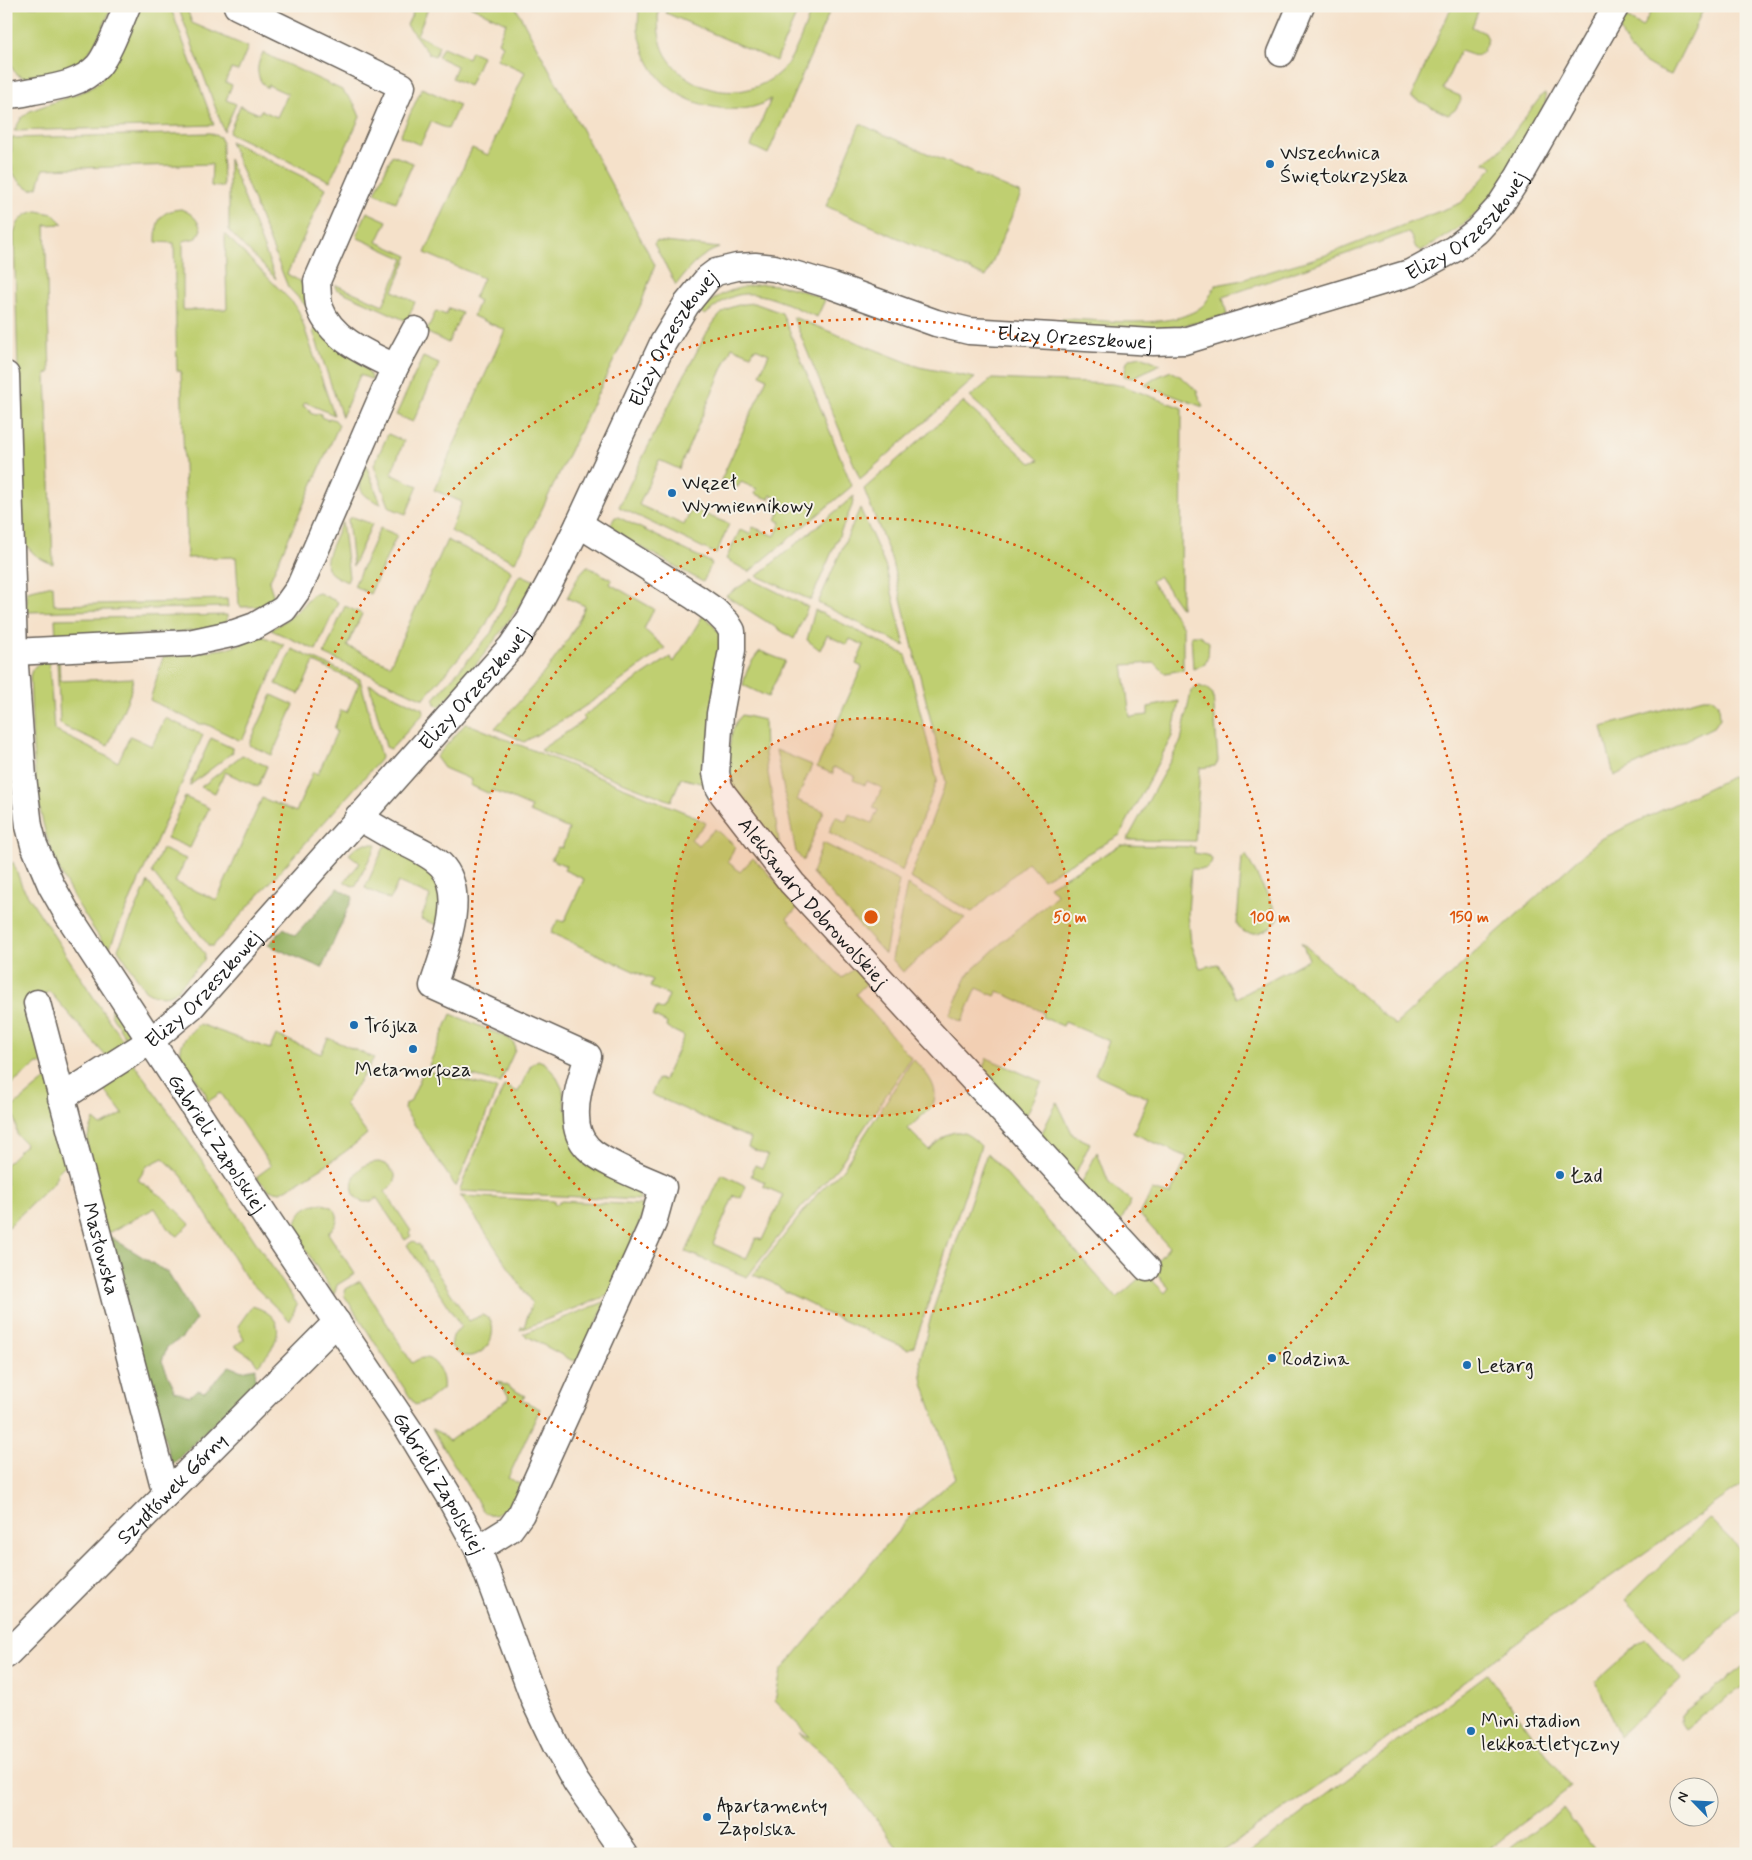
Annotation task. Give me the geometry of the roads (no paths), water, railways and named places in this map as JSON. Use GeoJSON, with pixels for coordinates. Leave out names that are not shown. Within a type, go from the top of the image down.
{"type":"FeatureCollection","features":[{"type":"Feature","properties":{"kind":"street"},"geometry":{"type":"LineString","coordinates":[[6,95],[64,86],[76,81],[98,66],[127,6]]}},
{"type":"Feature","properties":{"kind":"street"},"geometry":{"type":"LineString","coordinates":[[237,6],[402,86],[317,281],[320,308],[332,330],[360,350],[395,367]]}},
{"type":"Feature","properties":{"kind":"street"},"geometry":{"type":"LineString","coordinates":[[1281,53],[1301,6]]}},
{"type":"Feature","properties":{"kind":"street","name":"Elizy Orzeszkowej"},"geometry":{"type":"LineString","coordinates":[[61,1098],[152,1040],[191,1006],[473,692],[511,647],[530,619],[579,524],[662,342],[686,305],[708,278],[716,272],[738,267],[774,268],[833,286],[936,323],[969,331],[1153,342],[1184,342],[1410,273],[1454,249],[1494,214],[1519,176],[1616,6]]}},
{"type":"Feature","properties":{"kind":"street"},"geometry":{"type":"LineString","coordinates":[[14,652],[189,643],[235,633],[255,626],[284,609],[299,588],[395,367],[415,330]]}},
{"type":"Feature","properties":{"kind":"street","name":"Gabrieli Zapolskiej"},"geometry":{"type":"LineString","coordinates":[[6,375],[9,568],[14,652],[23,777],[28,816],[34,845],[41,865],[68,915],[414,1439],[450,1498],[478,1549],[535,1702],[556,1746],[576,1782],[626,1854]]}},
{"type":"Feature","properties":{"kind":"street","name":"Aleksandry Dobrowolskiej"},"geometry":{"type":"LineString","coordinates":[[579,524],[696,597],[728,623],[732,631],[732,650],[720,714],[716,773],[719,787],[723,794],[792,883],[1147,1268]]}},
{"type":"Feature","properties":{"kind":"street"},"geometry":{"type":"LineString","coordinates":[[358,818],[429,856],[440,864],[450,878],[454,893],[452,923],[433,986],[588,1056],[576,1108],[577,1125],[583,1141],[588,1148],[602,1158],[662,1187],[653,1223],[521,1514],[510,1528],[478,1549]]}},
{"type":"Feature","properties":{"kind":"street","name":"Masłowska"},"geometry":{"type":"LineString","coordinates":[[37,1003],[166,1494]]}},
{"type":"Feature","properties":{"kind":"street","name":"Szydłówek Górny"},"geometry":{"type":"LineString","coordinates":[[6,1655],[337,1322]]}},
{"type":"Feature","properties":{"kind":"place","name":"Wszechnica Świętokrzyska"},"geometry":{"type":"Point","coordinates":[1270,164]}},
{"type":"Feature","properties":{"kind":"place","name":"Węzeł Wymiennikowy"},"geometry":{"type":"Point","coordinates":[672,493]}},
{"type":"Feature","properties":{"kind":"place","name":"Trójka"},"geometry":{"type":"Point","coordinates":[354,1025]}},
{"type":"Feature","properties":{"kind":"place","name":"Metamorfoza"},"geometry":{"type":"Point","coordinates":[413,1049]}},
{"type":"Feature","properties":{"kind":"place","name":"Ład"},"geometry":{"type":"Point","coordinates":[1560,1175]}},
{"type":"Feature","properties":{"kind":"place","name":"Rodzina"},"geometry":{"type":"Point","coordinates":[1272,1358]}},
{"type":"Feature","properties":{"kind":"place","name":"Letarg"},"geometry":{"type":"Point","coordinates":[1467,1365]}},
{"type":"Feature","properties":{"kind":"place","name":"Mini stadion lekkoatletyczny"},"geometry":{"type":"Point","coordinates":[1471,1731]}},
{"type":"Feature","properties":{"kind":"place","name":"Apartamenty Zapolska"},"geometry":{"type":"Point","coordinates":[707,1817]}}]}
